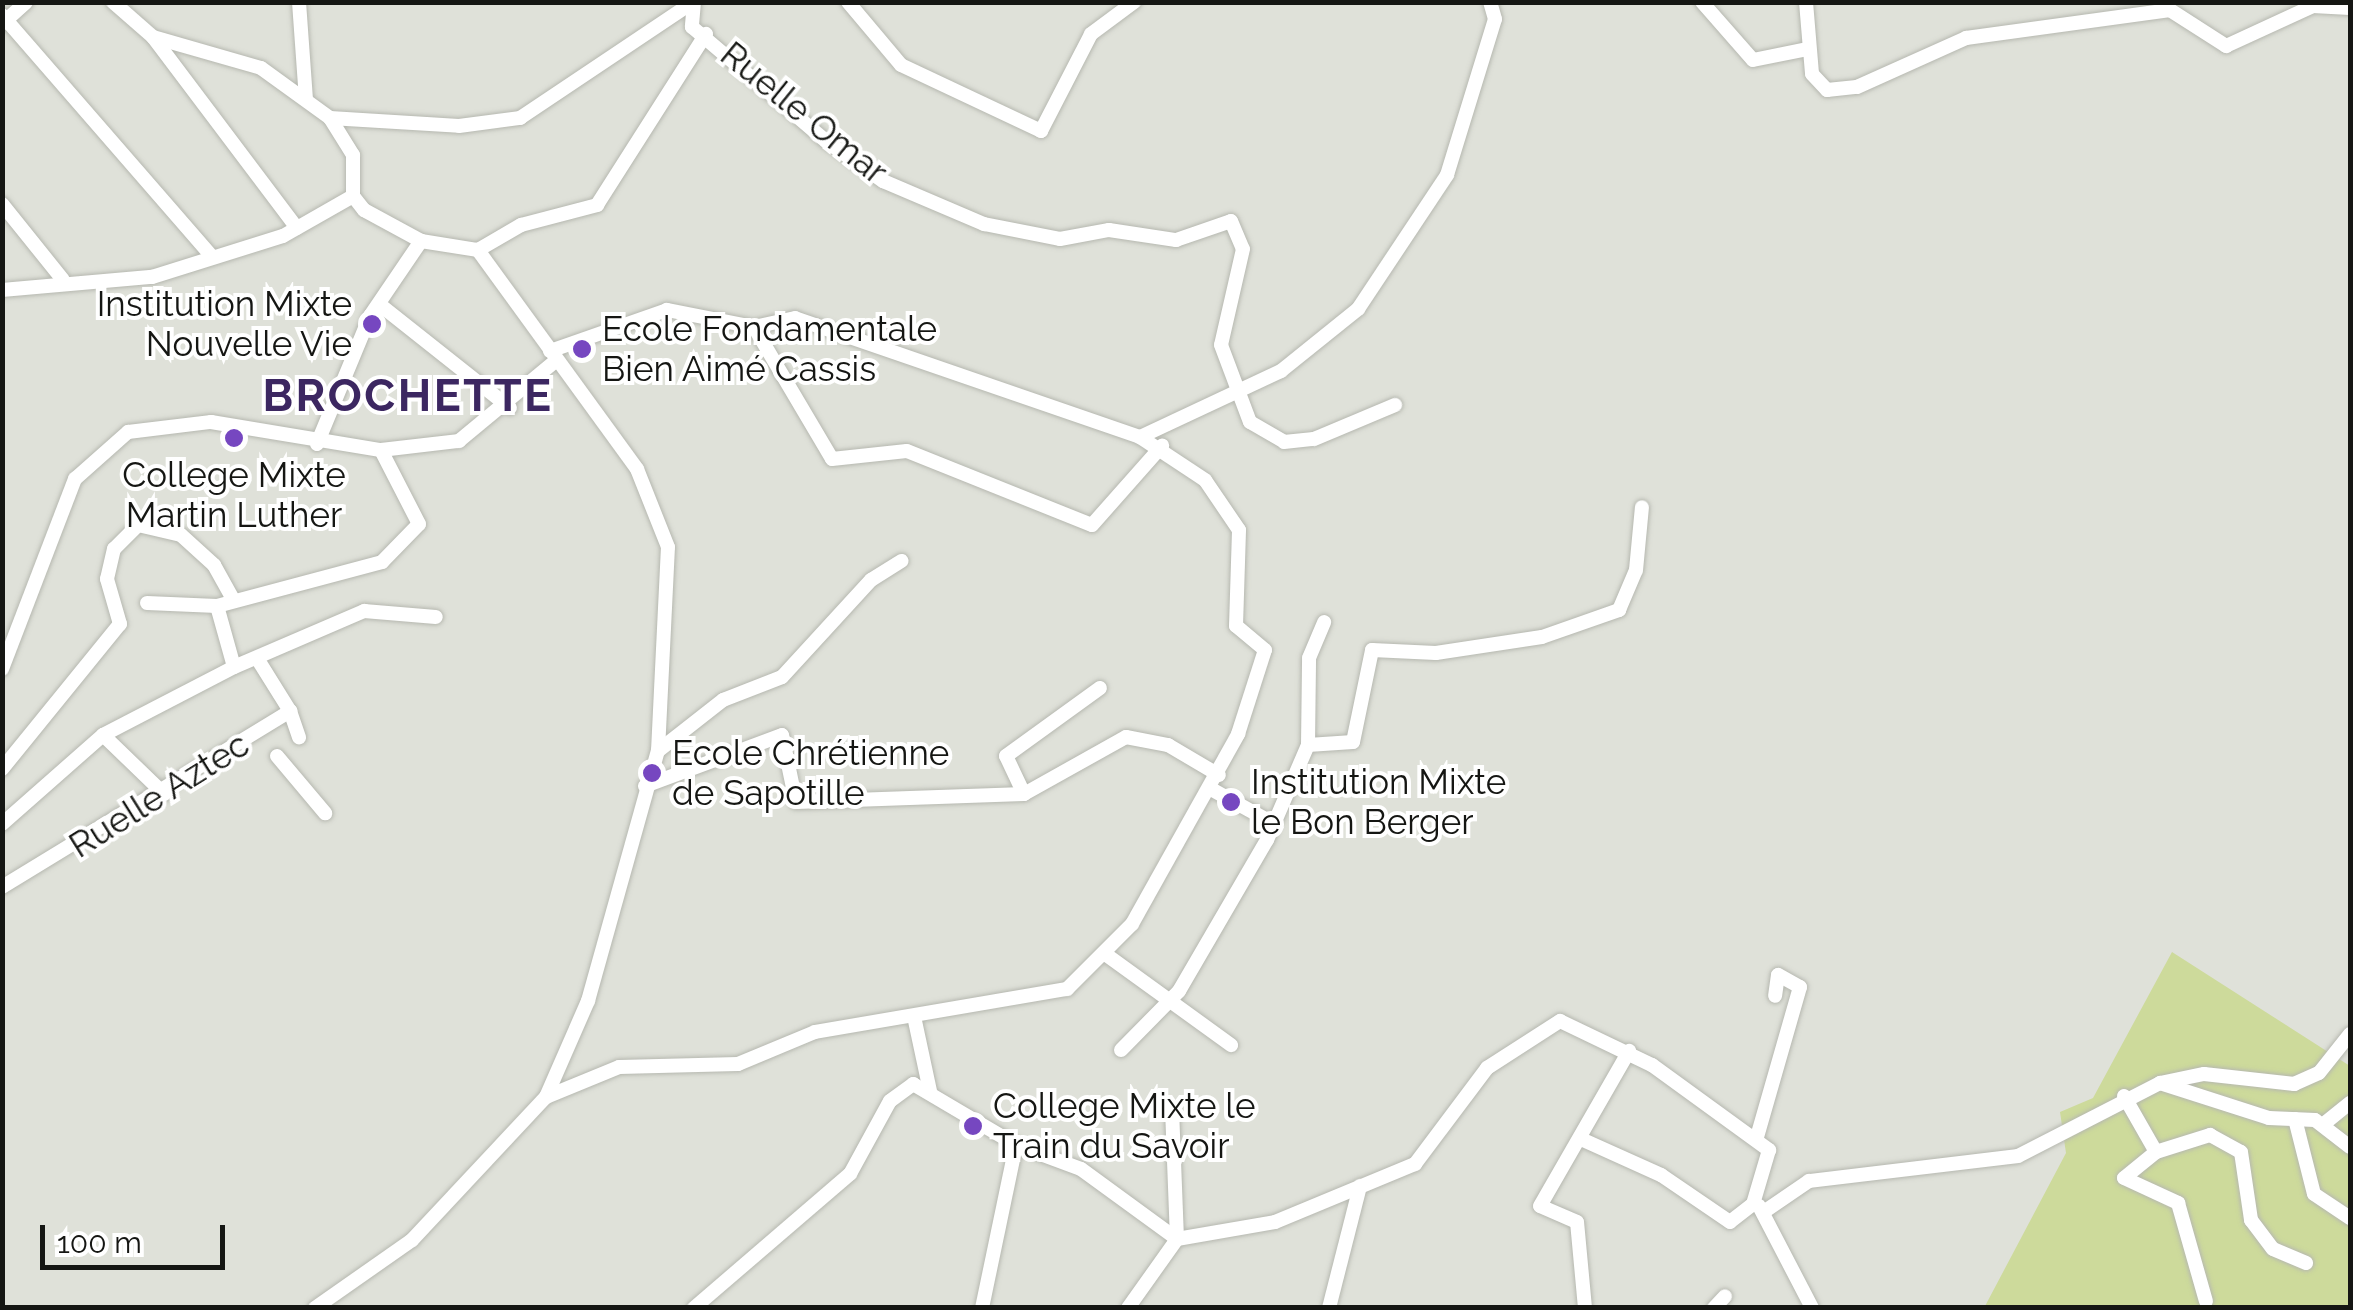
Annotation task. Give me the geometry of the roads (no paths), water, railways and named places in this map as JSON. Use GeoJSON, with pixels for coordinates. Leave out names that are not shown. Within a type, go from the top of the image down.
{"type":"FeatureCollection","features":[{"type":"Feature","properties":{"kind":"street"},"geometry":{"type":"LineString","coordinates":[[26,2],[4,19],[210,254]]}},
{"type":"Feature","properties":{"kind":"street"},"geometry":{"type":"LineString","coordinates":[[113,2],[153,38],[298,228]]}},
{"type":"Feature","properties":{"kind":"street"},"geometry":{"type":"LineString","coordinates":[[299,2],[306,98]]}},
{"type":"Feature","properties":{"kind":"street"},"geometry":{"type":"LineString","coordinates":[[330,118],[459,126],[520,118],[693,2]]}},
{"type":"Feature","properties":{"kind":"street","name":"Ruelle Omar"},"geometry":{"type":"LineString","coordinates":[[693,2],[692,27],[706,34],[883,181],[984,224],[1060,239],[1109,230],[1176,240],[1231,220],[1244,249],[1220,345],[1235,390]]}},
{"type":"Feature","properties":{"kind":"street"},"geometry":{"type":"LineString","coordinates":[[848,2],[901,65],[1041,130],[1091,34],[1134,2]]}},
{"type":"Feature","properties":{"kind":"street"},"geometry":{"type":"LineString","coordinates":[[1140,437],[1327,341],[1422,220],[1447,175],[1495,19],[1490,2]]}},
{"type":"Feature","properties":{"kind":"street"},"geometry":{"type":"LineString","coordinates":[[1702,2],[1753,60],[1807,49]]}},
{"type":"Feature","properties":{"kind":"street"},"geometry":{"type":"LineString","coordinates":[[1806,2],[1807,49],[1827,90],[1858,88],[1966,38],[2170,10],[2226,46],[2313,6],[2350,8]]}},
{"type":"Feature","properties":{"kind":"street"},"geometry":{"type":"LineString","coordinates":[[352,196],[422,241],[478,250],[521,226],[598,205],[706,34]]}},
{"type":"Feature","properties":{"kind":"street"},"geometry":{"type":"LineString","coordinates":[[153,38],[262,68],[306,98],[330,118],[353,155],[352,196]]}},
{"type":"Feature","properties":{"kind":"street"},"geometry":{"type":"LineString","coordinates":[[2,290],[63,280],[152,277],[210,254],[298,228],[352,196]]}},
{"type":"Feature","properties":{"kind":"street"},"geometry":{"type":"LineString","coordinates":[[2,204],[63,280]]}},
{"type":"Feature","properties":{"kind":"street"},"geometry":{"type":"LineString","coordinates":[[317,444],[379,304],[422,241]]}},
{"type":"Feature","properties":{"kind":"street"},"geometry":{"type":"LineString","coordinates":[[315,1308],[412,1240],[546,1098],[588,1001],[645,786],[658,752],[668,547],[637,469],[478,250]]}},
{"type":"Feature","properties":{"kind":"street"},"geometry":{"type":"LineString","coordinates":[[379,304],[510,408]]}},
{"type":"Feature","properties":{"kind":"street"},"geometry":{"type":"LineString","coordinates":[[2,669],[75,479],[128,432],[211,422],[317,444],[381,450],[459,442],[510,408],[552,357],[667,310],[754,326],[795,318],[1140,437],[1162,446],[1206,480],[1239,530],[1236,626],[1265,650],[1215,782],[1108,956],[1066,989],[949,1004],[916,1021],[814,1032],[738,1064],[619,1068],[546,1098]]}},
{"type":"Feature","properties":{"kind":"street"},"geometry":{"type":"LineString","coordinates":[[754,326],[832,458],[907,451],[1092,525],[1162,446]]}},
{"type":"Feature","properties":{"kind":"street"},"geometry":{"type":"LineString","coordinates":[[1235,390],[1250,422],[1284,442],[1314,439],[1395,405]]}},
{"type":"Feature","properties":{"kind":"street"},"geometry":{"type":"LineString","coordinates":[[146,603],[217,606],[333,580],[416,536],[419,524],[381,450]]}},
{"type":"Feature","properties":{"kind":"street"},"geometry":{"type":"LineString","coordinates":[[1308,746],[1352,742],[1372,650],[1436,653],[1542,637],[1619,610],[1636,570],[1642,507]]}},
{"type":"Feature","properties":{"kind":"street"},"geometry":{"type":"LineString","coordinates":[[2,769],[120,624],[106,579],[114,550],[138,525],[181,535],[214,564],[234,601]]}},
{"type":"Feature","properties":{"kind":"street"},"geometry":{"type":"LineString","coordinates":[[658,752],[723,700],[782,677],[871,580],[902,561]]}},
{"type":"Feature","properties":{"kind":"street"},"geometry":{"type":"LineString","coordinates":[[217,606],[234,667]]}},
{"type":"Feature","properties":{"kind":"street"},"geometry":{"type":"LineString","coordinates":[[2,824],[103,735],[234,667],[260,663],[364,612],[436,617]]}},
{"type":"Feature","properties":{"kind":"street"},"geometry":{"type":"LineString","coordinates":[[1121,1050],[1167,1002],[1220,928],[1308,746],[1309,658],[1324,622]]}},
{"type":"Feature","properties":{"kind":"street"},"geometry":{"type":"LineString","coordinates":[[260,663],[290,712]]}},
{"type":"Feature","properties":{"kind":"street"},"geometry":{"type":"LineString","coordinates":[[1024,794],[1006,756],[1100,688]]}},
{"type":"Feature","properties":{"kind":"street","name":"Ruelle Aztec"},"geometry":{"type":"LineString","coordinates":[[2,887],[164,794],[290,712],[299,737]]}},
{"type":"Feature","properties":{"kind":"street"},"geometry":{"type":"LineString","coordinates":[[103,735],[164,794]]}},
{"type":"Feature","properties":{"kind":"street"},"geometry":{"type":"LineString","coordinates":[[645,786],[782,735],[796,802],[1024,794],[1126,736],[1168,745],[1271,822]]}},
{"type":"Feature","properties":{"kind":"street"},"geometry":{"type":"LineString","coordinates":[[277,756],[325,813]]}},
{"type":"Feature","properties":{"kind":"street"},"geometry":{"type":"LineString","coordinates":[[1108,956],[1167,1002],[1231,1044]]}},
{"type":"Feature","properties":{"kind":"street"},"geometry":{"type":"LineString","coordinates":[[1757,1137],[1800,987],[1778,975],[1775,996]]}},
{"type":"Feature","properties":{"kind":"street"},"geometry":{"type":"LineString","coordinates":[[916,1021],[930,1090]]}},
{"type":"Feature","properties":{"kind":"street"},"geometry":{"type":"LineString","coordinates":[[694,1308],[850,1174],[901,1088],[930,1090],[1016,1145],[1081,1170],[1177,1239],[1275,1222],[1423,1158],[1486,1068],[1551,1025],[1572,1022],[1630,1052],[1757,1137],[1769,1150],[1760,1207],[1812,1308]]}},
{"type":"Feature","properties":{"kind":"street"},"geometry":{"type":"LineString","coordinates":[[1581,1139],[1661,1175],[1730,1222],[1809,1181],[2018,1156],[2124,1096],[2160,1083],[2204,1074],[2294,1084],[2319,1073],[2350,1034]]}},
{"type":"Feature","properties":{"kind":"street"},"geometry":{"type":"LineString","coordinates":[[1585,1308],[1578,1222],[1540,1206],[1630,1052]]}},
{"type":"Feature","properties":{"kind":"street"},"geometry":{"type":"LineString","coordinates":[[2160,1083],[2296,1120],[2325,1124],[2350,1147]]}},
{"type":"Feature","properties":{"kind":"street"},"geometry":{"type":"LineString","coordinates":[[2124,1096],[2156,1152]]}},
{"type":"Feature","properties":{"kind":"street"},"geometry":{"type":"LineString","coordinates":[[2325,1124],[2350,1104]]}},
{"type":"Feature","properties":{"kind":"street"},"geometry":{"type":"LineString","coordinates":[[1130,1306],[1177,1239],[1172,1109]]}},
{"type":"Feature","properties":{"kind":"street"},"geometry":{"type":"LineString","coordinates":[[2296,1120],[2314,1194],[2350,1218]]}},
{"type":"Feature","properties":{"kind":"street"},"geometry":{"type":"LineString","coordinates":[[2206,1301],[2178,1203],[2124,1178],[2156,1152],[2210,1135],[2235,1148],[2250,1220],[2273,1249],[2306,1262]]}},
{"type":"Feature","properties":{"kind":"street"},"geometry":{"type":"LineString","coordinates":[[982,1308],[1016,1145]]}},
{"type":"Feature","properties":{"kind":"street"},"geometry":{"type":"LineString","coordinates":[[1329,1308],[1360,1186]]}},
{"type":"Feature","properties":{"kind":"place","name":"Institution Mixte Nouvelle Vie"},"geometry":{"type":"Point","coordinates":[372,324]}},
{"type":"Feature","properties":{"kind":"place","name":"Ecole Fondamentale Bien Aimé Cassis"},"geometry":{"type":"Point","coordinates":[582,349]}},
{"type":"Feature","properties":{"kind":"place","name":"College Mixte Martin Luther"},"geometry":{"type":"Point","coordinates":[234,438]}},
{"type":"Feature","properties":{"kind":"place","name":"Ecole Chrétienne de Sapotille"},"geometry":{"type":"Point","coordinates":[652,773]}},
{"type":"Feature","properties":{"kind":"place","name":"Institution Mixte le Bon Berger"},"geometry":{"type":"Point","coordinates":[1231,802]}},
{"type":"Feature","properties":{"kind":"place","name":"College Mixte le Train du Savoir"},"geometry":{"type":"Point","coordinates":[973,1126]}},
{"type":"Feature","properties":{"kind":"district","name":"BROCHETTE"},"geometry":{"type":"Point","coordinates":[408,396]}}]}
